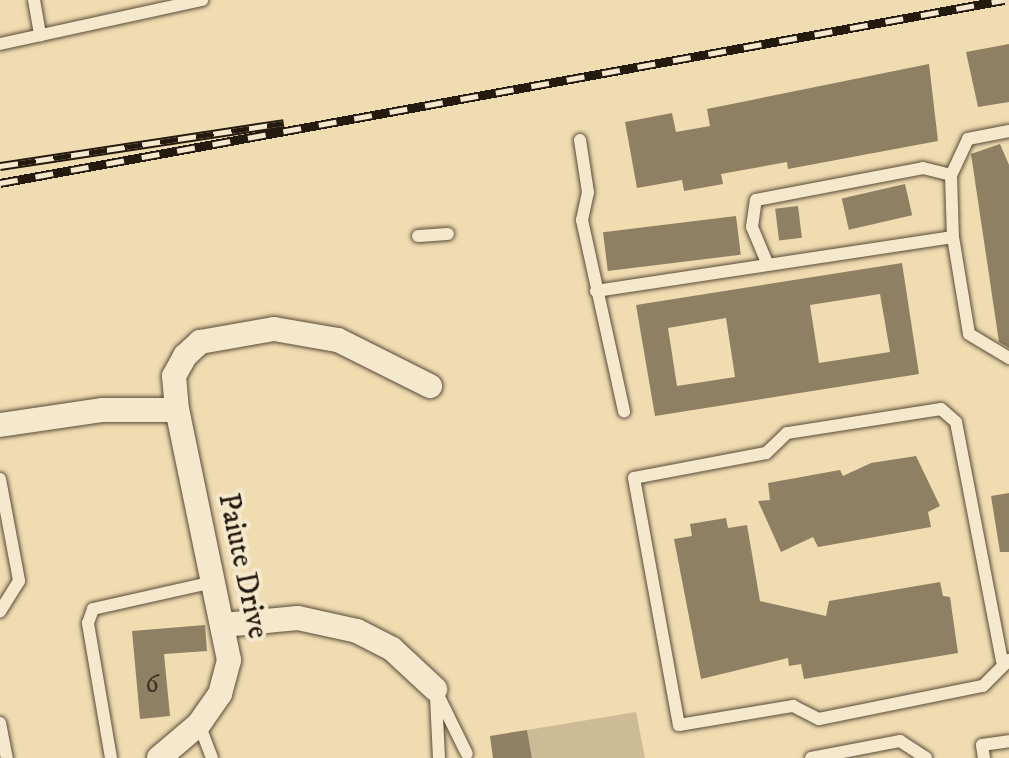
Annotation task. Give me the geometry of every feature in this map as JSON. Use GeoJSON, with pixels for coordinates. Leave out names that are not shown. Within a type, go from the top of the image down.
{"type":"FeatureCollection","features":[{"type":"Feature","properties":{"kind":"street","name":"Paiute Drive"},"geometry":{"type":"LineString","coordinates":[[162,756],[199,724],[220,694],[229,660],[177,410],[174,376],[200,342],[274,329],[338,340],[430,386]]}},
{"type":"Feature","properties":{"kind":"street"},"geometry":{"type":"LineString","coordinates":[[0,425],[103,410],[177,410]]}},
{"type":"Feature","properties":{"kind":"street"},"geometry":{"type":"LineString","coordinates":[[223,625],[298,618],[357,631],[392,649],[435,689]]}},
{"type":"Feature","properties":{"kind":"lane"},"geometry":{"type":"LineString","coordinates":[[34,0],[40,35]]}},
{"type":"Feature","properties":{"kind":"lane"},"geometry":{"type":"LineString","coordinates":[[0,44],[202,0]]}},
{"type":"Feature","properties":{"kind":"lane"},"geometry":{"type":"LineString","coordinates":[[1009,131],[968,139],[951,175],[953,237],[969,334],[1009,358]]}},
{"type":"Feature","properties":{"kind":"lane"},"geometry":{"type":"LineString","coordinates":[[580,140],[588,192],[582,220],[596,291],[607,314],[624,411]]}},
{"type":"Feature","properties":{"kind":"lane"},"geometry":{"type":"LineString","coordinates":[[768,265],[752,227],[756,200],[923,168],[951,175]]}},
{"type":"Feature","properties":{"kind":"lane"},"geometry":{"type":"LineString","coordinates":[[418,236],[448,234]]}},
{"type":"Feature","properties":{"kind":"lane"},"geometry":{"type":"LineString","coordinates":[[596,291],[953,237]]}},
{"type":"Feature","properties":{"kind":"lane"},"geometry":{"type":"LineString","coordinates":[[941,409],[956,422],[1005,661],[983,686],[819,719],[793,706],[679,725],[634,478],[766,453],[787,433],[941,409]]}},
{"type":"Feature","properties":{"kind":"lane"},"geometry":{"type":"LineString","coordinates":[[0,479],[19,581],[0,611]]}},
{"type":"Feature","properties":{"kind":"lane"},"geometry":{"type":"LineString","coordinates":[[111,758],[88,623],[93,609],[214,582]]}},
{"type":"Feature","properties":{"kind":"lane"},"geometry":{"type":"LineString","coordinates":[[435,689],[467,754]]}},
{"type":"Feature","properties":{"kind":"lane"},"geometry":{"type":"LineString","coordinates":[[435,689],[439,758]]}},
{"type":"Feature","properties":{"kind":"lane"},"geometry":{"type":"LineString","coordinates":[[0,723],[7,758]]}},
{"type":"Feature","properties":{"kind":"lane"},"geometry":{"type":"LineString","coordinates":[[199,724],[212,758]]}},
{"type":"Feature","properties":{"kind":"lane"},"geometry":{"type":"LineString","coordinates":[[811,758],[900,741],[926,758]]}},
{"type":"Feature","properties":{"kind":"lane"},"geometry":{"type":"LineString","coordinates":[[984,758],[982,745],[1009,741]]}},
{"type":"Feature","properties":{"kind":"shaded area"},"geometry":{"type":"Polygon","coordinates":[[[636,712],[645,758],[532,758],[527,730],[636,712]]]}},
{"type":"Feature","properties":{"kind":"building"},"geometry":{"type":"Polygon","coordinates":[[[1009,44],[1009,102],[978,107],[966,52],[1009,44]]]}},
{"type":"Feature","properties":{"kind":"building"},"geometry":{"type":"Polygon","coordinates":[[[929,64],[938,141],[788,169],[787,162],[721,174],[723,184],[684,191],[682,180],[637,188],[625,122],[672,113],[676,132],[710,126],[707,109],[929,64]]]}},
{"type":"Feature","properties":{"kind":"building"},"geometry":{"type":"Polygon","coordinates":[[[1000,144],[1009,165],[1009,348],[999,342],[971,154],[1000,144]]]}},
{"type":"Feature","properties":{"kind":"building"},"geometry":{"type":"Polygon","coordinates":[[[905,184],[912,215],[849,230],[842,199],[905,184]]]}},
{"type":"Feature","properties":{"kind":"building"},"geometry":{"type":"Polygon","coordinates":[[[798,206],[802,238],[779,241],[775,209],[798,206]]]}},
{"type":"Feature","properties":{"kind":"building"},"geometry":{"type":"Polygon","coordinates":[[[736,216],[741,255],[608,271],[603,232],[736,216]]]}},
{"type":"Feature","properties":{"kind":"building"},"geometry":{"type":"Polygon","coordinates":[[[902,263],[919,374],[655,416],[636,305],[902,263]],[[880,294],[810,305],[819,363],[890,352],[880,294]],[[726,318],[668,328],[677,386],[735,377],[726,318]]]}},
{"type":"Feature","properties":{"kind":"building"},"geometry":{"type":"Polygon","coordinates":[[[916,456],[940,506],[928,512],[931,527],[818,547],[813,537],[781,552],[758,501],[770,500],[768,483],[840,470],[843,476],[871,463],[916,456]]]}},
{"type":"Feature","properties":{"kind":"building"},"geometry":{"type":"Polygon","coordinates":[[[1009,493],[1009,552],[1000,552],[991,496],[1009,493]]]}},
{"type":"Feature","properties":{"kind":"building"},"geometry":{"type":"Polygon","coordinates":[[[726,518],[728,528],[747,525],[760,601],[826,616],[829,601],[940,582],[943,596],[950,597],[958,653],[804,679],[801,664],[789,666],[788,658],[701,679],[674,539],[692,536],[690,524],[726,518]]]}},
{"type":"Feature","properties":{"kind":"building"},"geometry":{"type":"Polygon","coordinates":[[[205,625],[207,651],[164,654],[170,716],[140,719],[132,631],[205,625]]]}},
{"type":"Feature","properties":{"kind":"building"},"geometry":{"type":"Polygon","coordinates":[[[527,730],[532,758],[493,758],[490,736],[527,730]]]}},
{"type":"Feature","properties":{"kind":"railway"},"geometry":{"type":"LineString","coordinates":[[0,183],[1004,0]]}},
{"type":"Feature","properties":{"kind":"railway"},"geometry":{"type":"LineString","coordinates":[[0,166],[284,123]]}}]}
